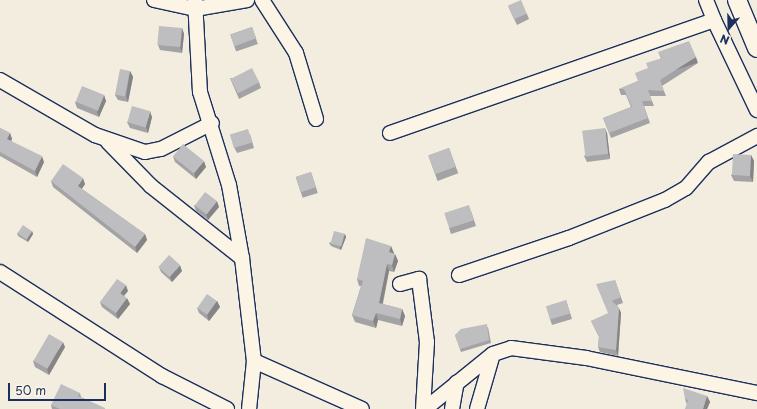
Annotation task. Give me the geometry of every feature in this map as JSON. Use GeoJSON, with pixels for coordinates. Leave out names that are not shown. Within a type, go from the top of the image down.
{"type":"FeatureCollection","features":[{"type":"Feature","properties":{"kind":"main road"},"geometry":{"type":"LineString","coordinates":[[737,0],[757,48]]}},
{"type":"Feature","properties":{"kind":"street"},"geometry":{"type":"LineString","coordinates":[[154,0],[195,4],[247,0]]}},
{"type":"Feature","properties":{"kind":"street"},"geometry":{"type":"LineString","coordinates":[[262,0],[296,53],[316,119]]}},
{"type":"Feature","properties":{"kind":"street"},"geometry":{"type":"LineString","coordinates":[[706,0],[757,110]]}},
{"type":"Feature","properties":{"kind":"street"},"geometry":{"type":"LineString","coordinates":[[195,4],[200,92],[212,123],[229,185],[242,258],[254,361],[249,409]]}},
{"type":"Feature","properties":{"kind":"street"},"geometry":{"type":"LineString","coordinates":[[390,133],[714,20]]}},
{"type":"Feature","properties":{"kind":"street"},"geometry":{"type":"LineString","coordinates":[[0,80],[106,139],[146,152],[161,149],[212,123]]}},
{"type":"Feature","properties":{"kind":"street"},"geometry":{"type":"LineString","coordinates":[[459,275],[570,238],[665,200],[686,188],[708,162],[757,136]]}},
{"type":"Feature","properties":{"kind":"street"},"geometry":{"type":"LineString","coordinates":[[106,139],[151,186],[242,258]]}},
{"type":"Feature","properties":{"kind":"street"},"geometry":{"type":"LineString","coordinates":[[3,278],[162,376],[228,409]]}},
{"type":"Feature","properties":{"kind":"street"},"geometry":{"type":"LineString","coordinates":[[400,284],[419,279],[427,342],[424,409]]}},
{"type":"Feature","properties":{"kind":"street"},"geometry":{"type":"LineString","coordinates":[[424,409],[493,354],[511,348],[586,358],[757,393]]}},
{"type":"Feature","properties":{"kind":"street"},"geometry":{"type":"LineString","coordinates":[[477,409],[493,354]]}},
{"type":"Feature","properties":{"kind":"street"},"geometry":{"type":"LineString","coordinates":[[254,361],[362,409]]}},
{"type":"Feature","properties":{"kind":"street"},"geometry":{"type":"LineString","coordinates":[[452,409],[458,382]]}},
{"type":"Feature","properties":{"kind":"building"},"geometry":{"type":"Polygon","coordinates":[[[521,0],[527,14],[514,19],[508,5],[521,0]]]}},
{"type":"Feature","properties":{"kind":"building"},"geometry":{"type":"Polygon","coordinates":[[[159,26],[182,28],[180,47],[157,45],[159,26]]]}},
{"type":"Feature","properties":{"kind":"building"},"geometry":{"type":"Polygon","coordinates":[[[252,27],[256,38],[234,46],[230,35],[252,27]]]}},
{"type":"Feature","properties":{"kind":"building"},"geometry":{"type":"Polygon","coordinates":[[[689,41],[696,57],[660,80],[664,91],[648,90],[652,101],[642,101],[648,118],[609,133],[603,118],[632,107],[624,89],[619,89],[638,81],[635,73],[648,68],[646,63],[662,58],[658,52],[689,41]]]}},
{"type":"Feature","properties":{"kind":"building"},"geometry":{"type":"Polygon","coordinates":[[[252,68],[259,82],[238,93],[231,79],[252,68]]]}},
{"type":"Feature","properties":{"kind":"building"},"geometry":{"type":"Polygon","coordinates":[[[120,69],[130,71],[125,96],[115,95],[120,69]]]}},
{"type":"Feature","properties":{"kind":"building"},"geometry":{"type":"Polygon","coordinates":[[[82,86],[104,95],[98,111],[76,102],[82,86]]]}},
{"type":"Feature","properties":{"kind":"building"},"geometry":{"type":"Polygon","coordinates":[[[132,106],[150,111],[146,128],[127,122],[132,106]]]}},
{"type":"Feature","properties":{"kind":"building"},"geometry":{"type":"Polygon","coordinates":[[[0,128],[10,133],[7,139],[42,156],[35,171],[0,152],[0,128]]]}},
{"type":"Feature","properties":{"kind":"building"},"geometry":{"type":"Polygon","coordinates":[[[605,128],[608,154],[585,157],[582,131],[605,128]]]}},
{"type":"Feature","properties":{"kind":"building"},"geometry":{"type":"Polygon","coordinates":[[[248,129],[252,142],[234,148],[230,135],[248,129]]]}},
{"type":"Feature","properties":{"kind":"building"},"geometry":{"type":"Polygon","coordinates":[[[183,144],[204,161],[194,173],[173,156],[183,144]]]}},
{"type":"Feature","properties":{"kind":"building"},"geometry":{"type":"Polygon","coordinates":[[[449,148],[456,167],[435,174],[428,156],[449,148]]]}},
{"type":"Feature","properties":{"kind":"building"},"geometry":{"type":"Polygon","coordinates":[[[733,154],[751,155],[750,176],[732,175],[733,154]]]}},
{"type":"Feature","properties":{"kind":"building"},"geometry":{"type":"Polygon","coordinates":[[[63,164],[83,178],[78,186],[145,234],[135,247],[51,181],[63,164]]]}},
{"type":"Feature","properties":{"kind":"building"},"geometry":{"type":"Polygon","coordinates":[[[311,172],[316,187],[301,192],[296,177],[311,172]]]}},
{"type":"Feature","properties":{"kind":"building"},"geometry":{"type":"Polygon","coordinates":[[[205,192],[217,201],[207,215],[195,206],[205,192]]]}},
{"type":"Feature","properties":{"kind":"building"},"geometry":{"type":"Polygon","coordinates":[[[469,205],[474,220],[449,228],[444,213],[469,205]]]}},
{"type":"Feature","properties":{"kind":"building"},"geometry":{"type":"Polygon","coordinates":[[[23,225],[32,231],[27,239],[17,233],[23,225]]]}},
{"type":"Feature","properties":{"kind":"building"},"geometry":{"type":"Polygon","coordinates":[[[334,231],[345,234],[341,246],[331,244],[334,231]]]}},
{"type":"Feature","properties":{"kind":"building"},"geometry":{"type":"Polygon","coordinates":[[[366,238],[391,246],[389,252],[395,254],[392,265],[387,264],[379,303],[402,309],[400,319],[376,313],[373,321],[352,315],[363,281],[357,279],[366,238]]]}},
{"type":"Feature","properties":{"kind":"building"},"geometry":{"type":"Polygon","coordinates":[[[169,255],[180,265],[169,277],[158,267],[169,255]]]}},
{"type":"Feature","properties":{"kind":"building"},"geometry":{"type":"Polygon","coordinates":[[[117,279],[126,285],[120,293],[127,298],[116,313],[100,302],[117,279]]]}},
{"type":"Feature","properties":{"kind":"building"},"geometry":{"type":"Polygon","coordinates":[[[615,280],[621,297],[612,301],[619,308],[616,350],[598,347],[599,336],[591,321],[608,313],[596,284],[615,280]]]}},
{"type":"Feature","properties":{"kind":"building"},"geometry":{"type":"Polygon","coordinates":[[[207,294],[217,301],[207,315],[197,308],[207,294]]]}},
{"type":"Feature","properties":{"kind":"building"},"geometry":{"type":"Polygon","coordinates":[[[566,300],[570,313],[550,320],[546,306],[566,300]]]}},
{"type":"Feature","properties":{"kind":"building"},"geometry":{"type":"Polygon","coordinates":[[[487,324],[489,340],[460,349],[455,335],[461,329],[487,324]]]}},
{"type":"Feature","properties":{"kind":"building"},"geometry":{"type":"Polygon","coordinates":[[[49,334],[63,342],[47,369],[34,361],[49,334]]]}},
{"type":"Feature","properties":{"kind":"building"},"geometry":{"type":"Polygon","coordinates":[[[61,384],[80,393],[78,396],[105,409],[60,409],[51,405],[61,384]]]}},
{"type":"Feature","properties":{"kind":"building"},"geometry":{"type":"Polygon","coordinates":[[[683,388],[707,396],[703,409],[685,409],[688,400],[685,399],[683,388]]]}}]}
